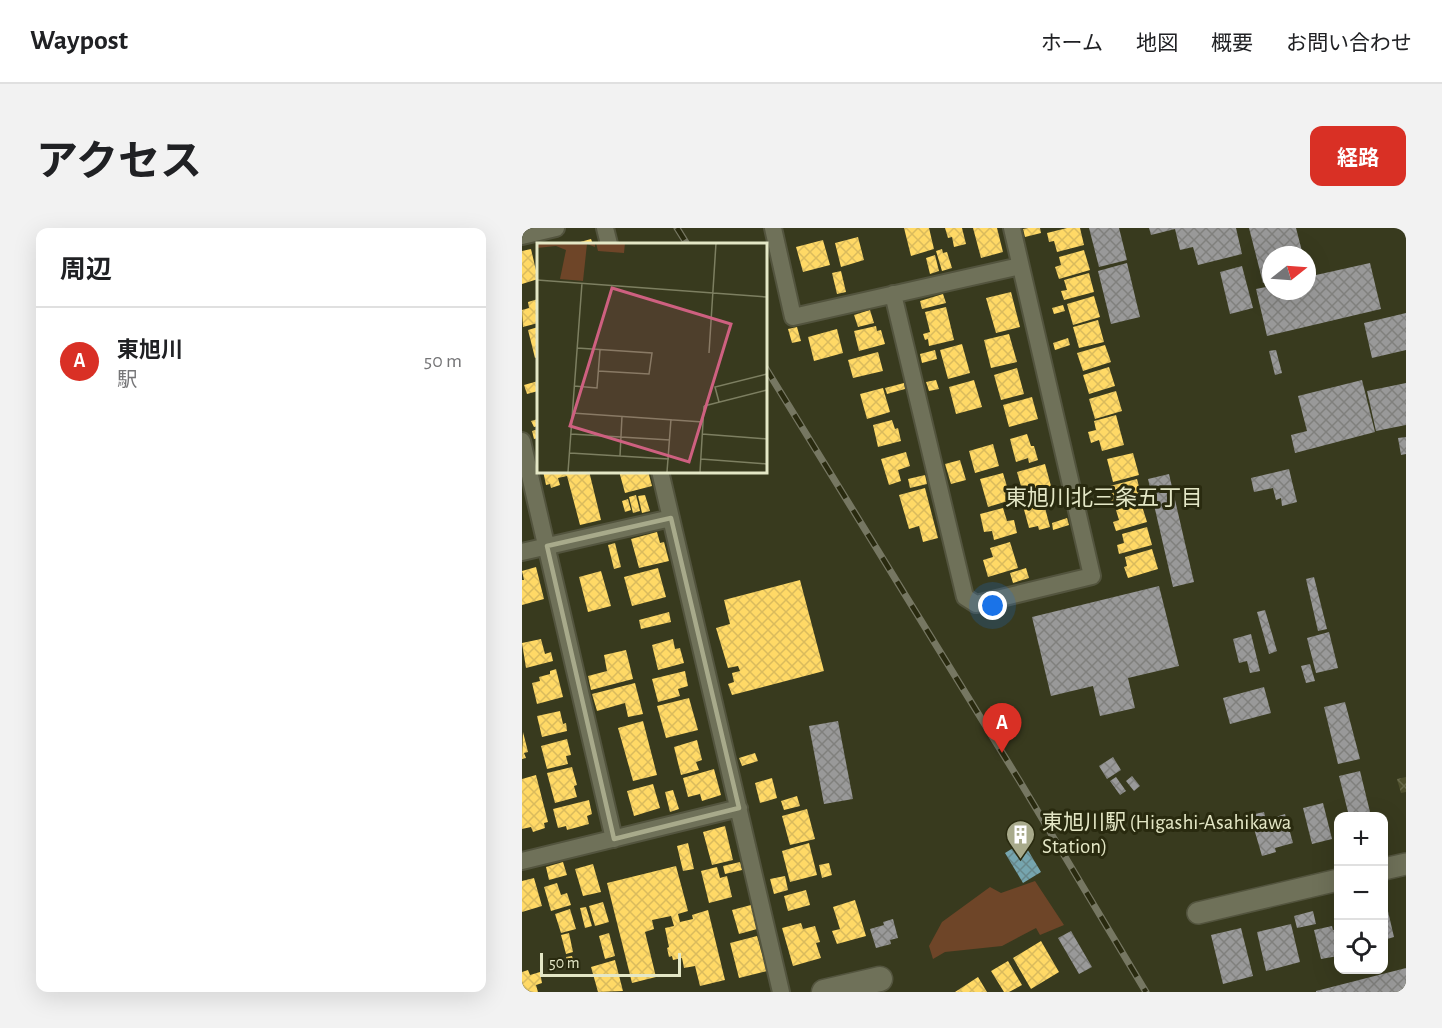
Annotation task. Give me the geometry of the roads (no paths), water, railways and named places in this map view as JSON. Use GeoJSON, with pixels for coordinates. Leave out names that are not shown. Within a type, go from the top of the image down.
{"type":"FeatureCollection","features":[{"type":"Feature","properties":{"kind":"main road"},"geometry":{"type":"LineString","coordinates":[[824,992],[884,986]]}},
{"type":"Feature","properties":{"kind":"street"},"geometry":{"type":"LineString","coordinates":[[522,236],[556,228]]}},
{"type":"Feature","properties":{"kind":"street"},"geometry":{"type":"LineString","coordinates":[[605,228],[609,243]]}},
{"type":"Feature","properties":{"kind":"street"},"geometry":{"type":"LineString","coordinates":[[773,228],[793,317],[1020,266]]}},
{"type":"Feature","properties":{"kind":"street"},"geometry":{"type":"LineString","coordinates":[[893,294],[965,597],[976,604],[1092,576],[1012,228]]}},
{"type":"Feature","properties":{"kind":"street"},"geometry":{"type":"LineString","coordinates":[[522,441],[614,839]]}},
{"type":"Feature","properties":{"kind":"street"},"geometry":{"type":"LineString","coordinates":[[660,472],[782,992]]}},
{"type":"Feature","properties":{"kind":"street"},"geometry":{"type":"LineString","coordinates":[[522,552],[671,518]]}},
{"type":"Feature","properties":{"kind":"street"},"geometry":{"type":"LineString","coordinates":[[522,861],[739,808]]}},
{"type":"Feature","properties":{"kind":"street"},"geometry":{"type":"LineString","coordinates":[[1388,868],[1406,864]]}},
{"type":"Feature","properties":{"kind":"street"},"geometry":{"type":"LineString","coordinates":[[1198,913],[1334,881]]}},
{"type":"Feature","properties":{"kind":"railway"},"geometry":{"type":"LineString","coordinates":[[677,228],[686,243]]}},
{"type":"Feature","properties":{"kind":"railway"},"geometry":{"type":"LineString","coordinates":[[766,369],[1019,780],[1146,992]]}},
{"type":"Feature","properties":{"kind":"place","name":"東旭川"},"geometry":{"type":"Point","coordinates":[1002,753]}},
{"type":"Feature","properties":{"kind":"place","name":"東旭川駅 (Higashi-Asahikawa Station)"},"geometry":{"type":"Point","coordinates":[1021,860]}},
{"type":"Feature","properties":{"kind":"district","name":"東旭川北三条五丁目"},"geometry":{"type":"Point","coordinates":[1104,498]}}]}
